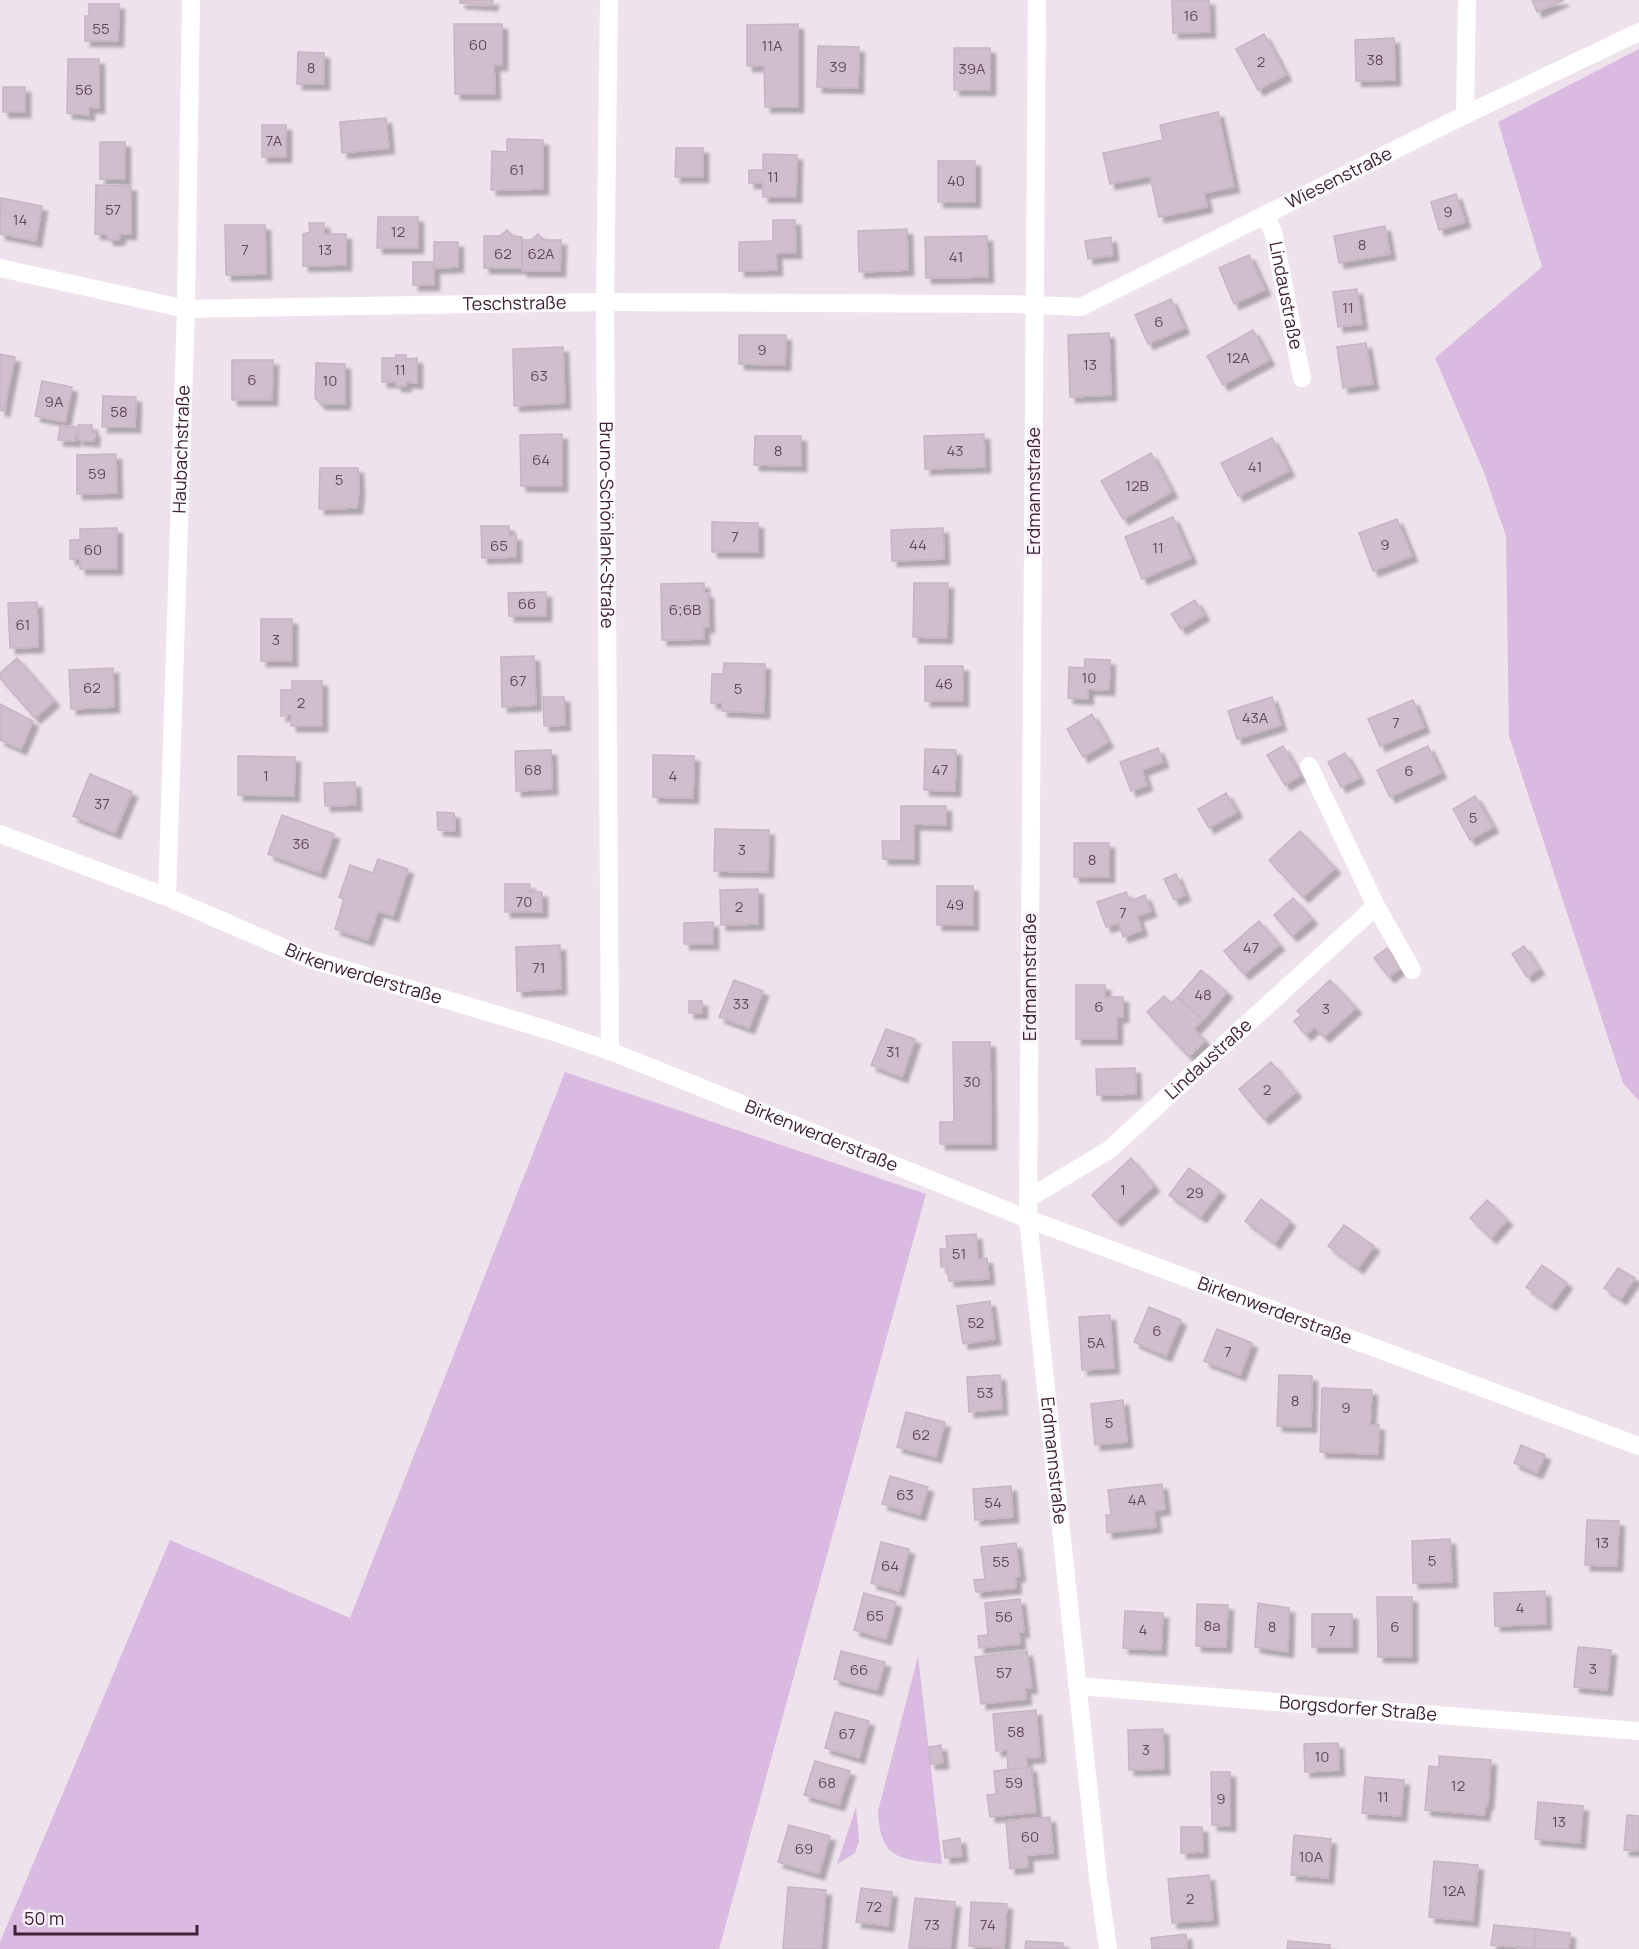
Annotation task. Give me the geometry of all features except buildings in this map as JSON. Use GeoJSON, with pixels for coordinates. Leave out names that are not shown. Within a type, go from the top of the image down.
{"type":"FeatureCollection","features":[{"type":"Feature","properties":{"kind":"street","name":"Haubachstraße"},"geometry":{"type":"LineString","coordinates":[[167,897],[186,309],[191,0]]}},
{"type":"Feature","properties":{"kind":"street","name":"Bruno-Schönlank-Straße"},"geometry":{"type":"LineString","coordinates":[[609,0],[605,303],[610,1051]]}},
{"type":"Feature","properties":{"kind":"street","name":"Erdmannstraße"},"geometry":{"type":"LineString","coordinates":[[1037,0],[1028,1219],[1098,1878],[1108,1949]]}},
{"type":"Feature","properties":{"kind":"street"},"geometry":{"type":"LineString","coordinates":[[1465,115],[1467,0]]}},
{"type":"Feature","properties":{"kind":"street","name":"Wiesenstraße"},"geometry":{"type":"LineString","coordinates":[[1035,306],[1081,307],[1465,115],[1639,32]]}},
{"type":"Feature","properties":{"kind":"street","name":"Lindaustraße"},"geometry":{"type":"LineString","coordinates":[[1264,215],[1273,231],[1302,378]]}},
{"type":"Feature","properties":{"kind":"street","name":"Teschstraße"},"geometry":{"type":"LineString","coordinates":[[0,268],[186,309],[605,303],[1012,304],[1035,306]]}},
{"type":"Feature","properties":{"kind":"street"},"geometry":{"type":"LineString","coordinates":[[1310,766],[1376,906],[1412,970]]}},
{"type":"Feature","properties":{"kind":"street","name":"Birkenwerderstraße"},"geometry":{"type":"LineString","coordinates":[[0,834],[167,897],[312,960],[548,1030],[610,1051],[1028,1219],[1639,1446]]}},
{"type":"Feature","properties":{"kind":"street","name":"Lindaustraße"},"geometry":{"type":"LineString","coordinates":[[1029,1198],[1109,1150],[1376,906]]}},
{"type":"Feature","properties":{"kind":"street","name":"Borgsdorfer Straße"},"geometry":{"type":"LineString","coordinates":[[1077,1686],[1639,1731]]}},
{"type":"Feature","properties":{"kind":"shaded area"},"geometry":{"type":"Polygon","coordinates":[[[1639,49],[1639,1101],[1623,1083],[1509,736],[1506,536],[1483,470],[1435,358],[1542,267],[1498,122],[1639,49]]]}},
{"type":"Feature","properties":{"kind":"shaded area"},"geometry":{"type":"Polygon","coordinates":[[[565,1072],[926,1194],[719,1949],[0,1949],[0,1942],[170,1540],[350,1618],[565,1072]]]}},
{"type":"Feature","properties":{"kind":"shaded area"},"geometry":{"type":"Polygon","coordinates":[[[918,1656],[942,1864],[904,1858],[895,1854],[883,1839],[878,1811],[918,1656]]]}},
{"type":"Feature","properties":{"kind":"shaded area"},"geometry":{"type":"Polygon","coordinates":[[[856,1807],[859,1841],[855,1853],[837,1864],[856,1807]]]}}]}
